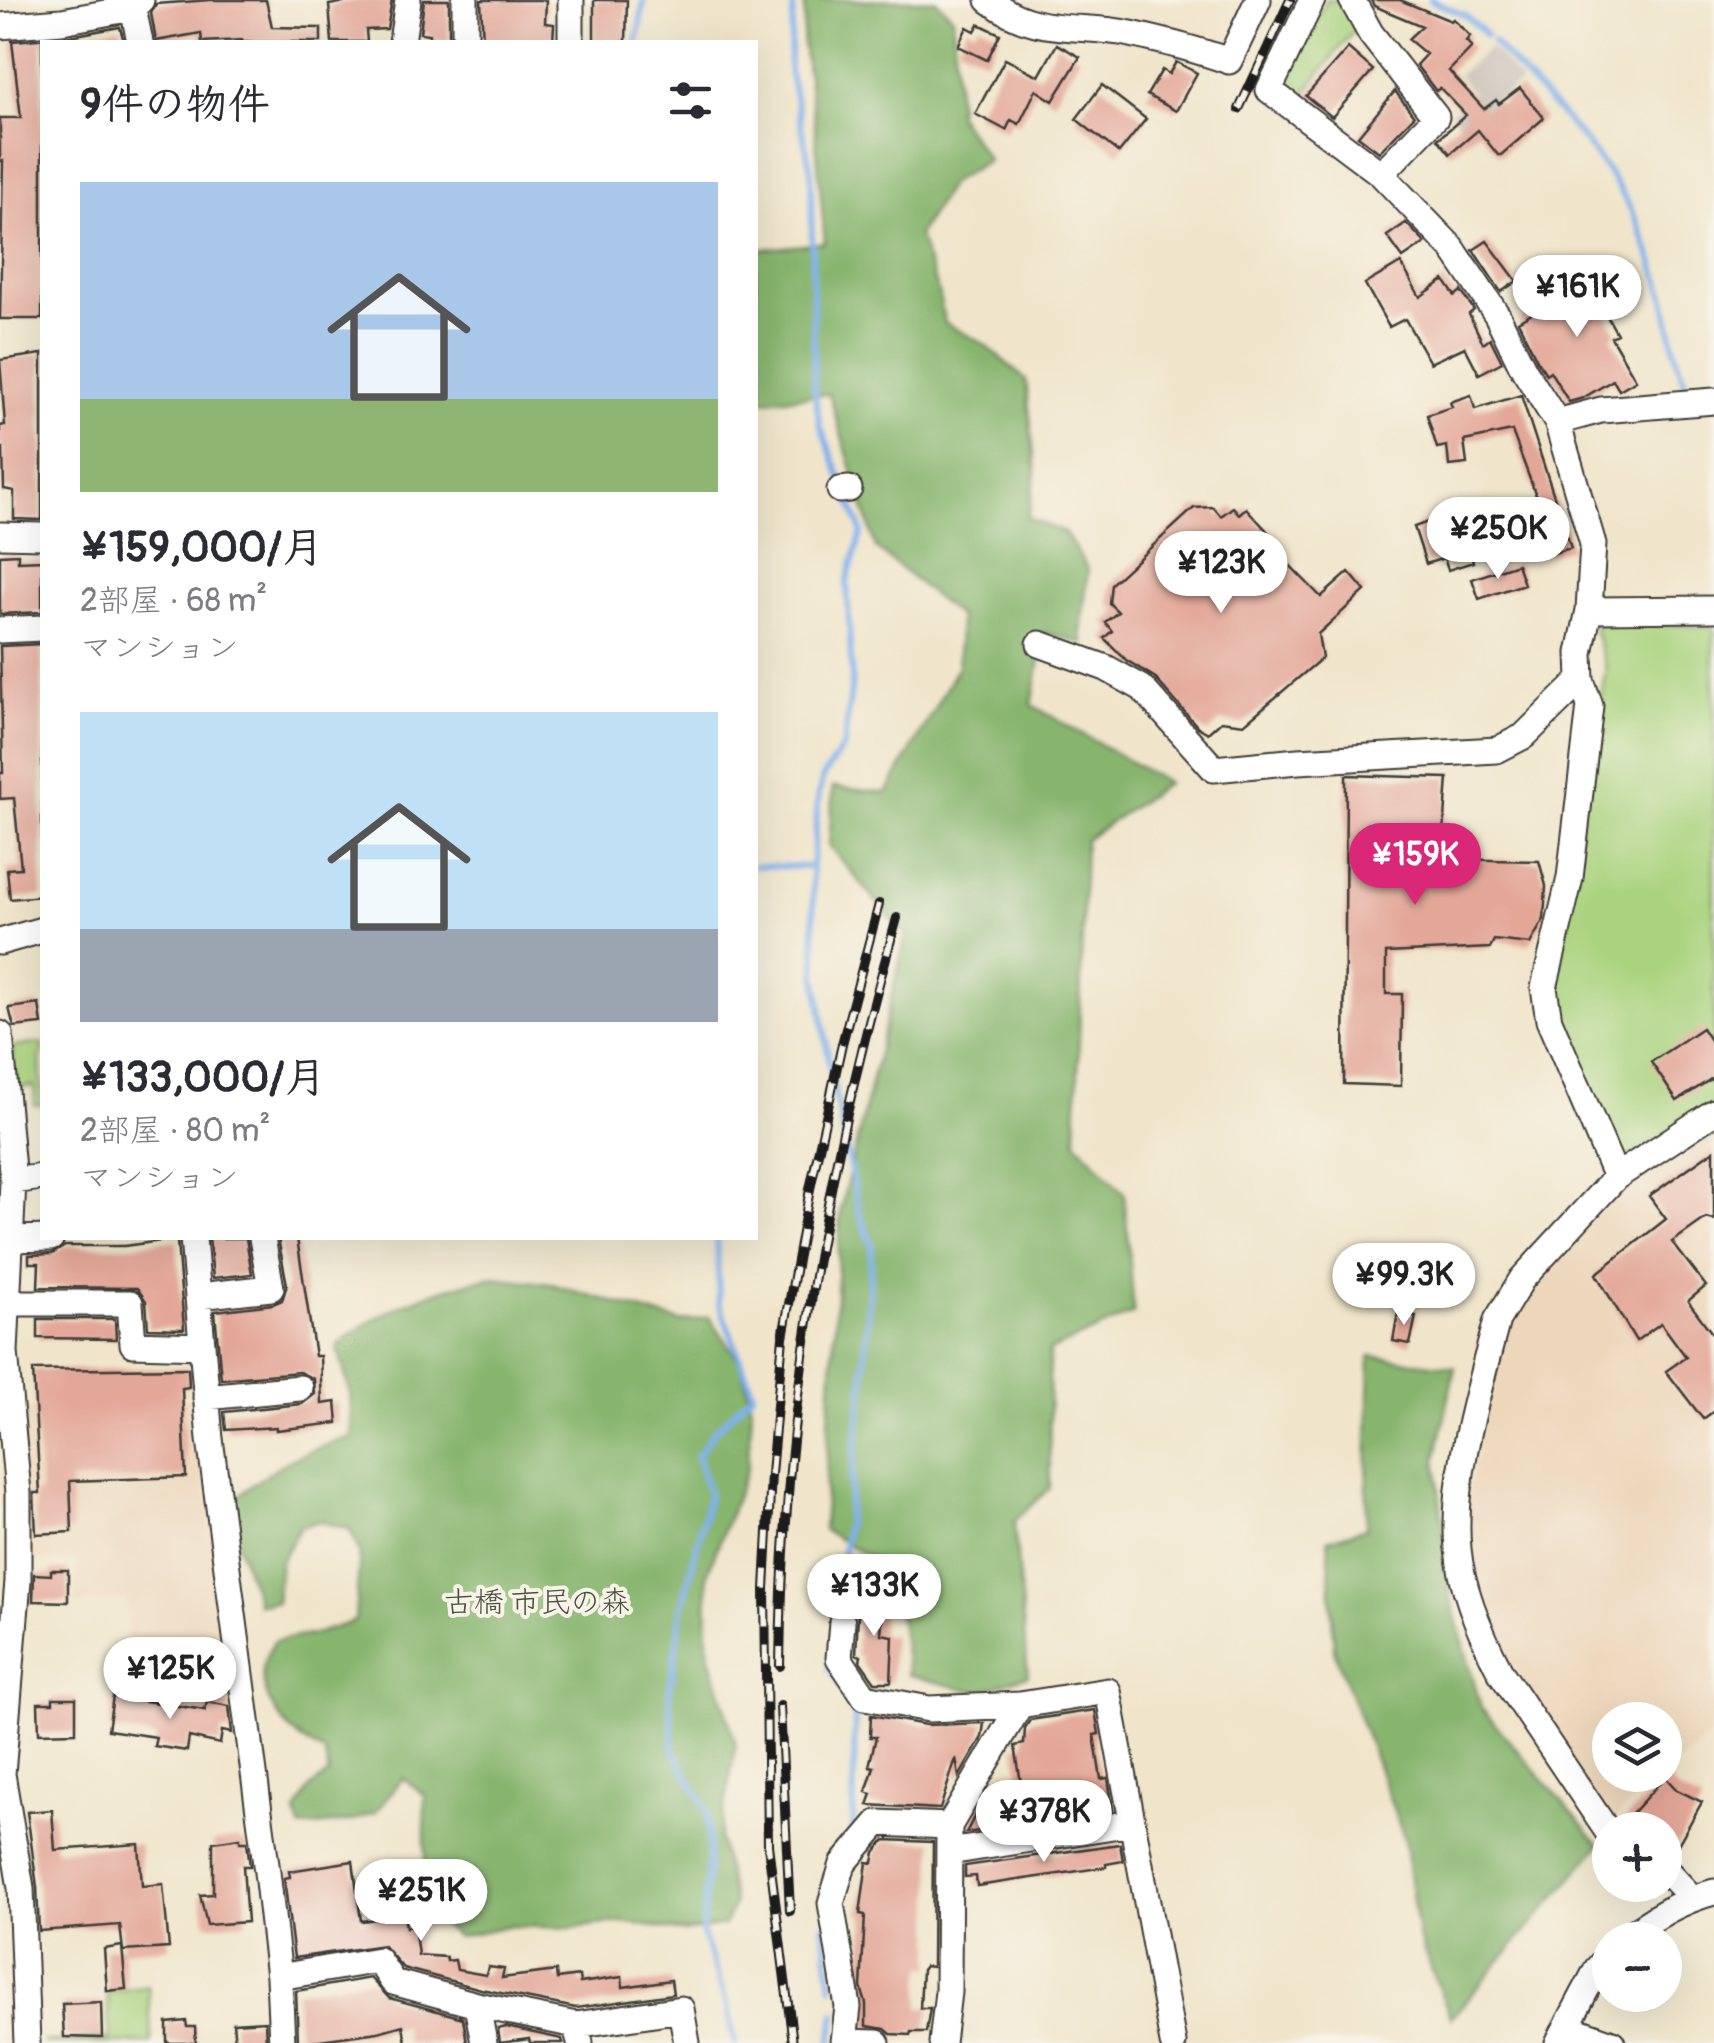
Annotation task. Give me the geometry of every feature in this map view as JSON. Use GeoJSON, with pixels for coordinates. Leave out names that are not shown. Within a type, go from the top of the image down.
{"type":"FeatureCollection","features":[{"type":"Feature","properties":{"kind":"street"},"geometry":{"type":"LineString","coordinates":[[402,40],[408,0]]}},
{"type":"Feature","properties":{"kind":"street"},"geometry":{"type":"LineString","coordinates":[[465,0],[465,40]]}},
{"type":"Feature","properties":{"kind":"street"},"geometry":{"type":"LineString","coordinates":[[571,0],[571,40]]}},
{"type":"Feature","properties":{"kind":"street"},"geometry":{"type":"LineString","coordinates":[[989,0],[1011,18],[1072,30],[1128,33],[1229,60],[1258,0]]}},
{"type":"Feature","properties":{"kind":"street"},"geometry":{"type":"LineString","coordinates":[[1312,0],[1269,90],[1380,174],[1452,248],[1497,315],[1524,370],[1558,422],[1593,544],[1589,610],[1580,653],[1581,680],[1590,706],[1570,878],[1544,988],[1545,1005],[1616,1176]]}},
{"type":"Feature","properties":{"kind":"street"},"geometry":{"type":"LineString","coordinates":[[1352,0],[1371,34],[1436,117],[1380,174]]}},
{"type":"Feature","properties":{"kind":"street"},"geometry":{"type":"LineString","coordinates":[[0,26],[62,20],[137,4],[140,40]]}},
{"type":"Feature","properties":{"kind":"street"},"geometry":{"type":"LineString","coordinates":[[1558,422],[1601,410],[1714,402]]}},
{"type":"Feature","properties":{"kind":"street"},"geometry":{"type":"LineString","coordinates":[[0,535],[40,536]]}},
{"type":"Feature","properties":{"kind":"street"},"geometry":{"type":"LineString","coordinates":[[1589,610],[1714,609]]}},
{"type":"Feature","properties":{"kind":"street"},"geometry":{"type":"LineString","coordinates":[[0,630],[40,628]]}},
{"type":"Feature","properties":{"kind":"street"},"geometry":{"type":"LineString","coordinates":[[1040,644],[1106,668],[1142,688],[1214,769],[1298,760],[1497,750],[1524,736],[1581,680]]}},
{"type":"Feature","properties":{"kind":"street"},"geometry":{"type":"LineString","coordinates":[[0,942],[40,931]]}},
{"type":"Feature","properties":{"kind":"street"},"geometry":{"type":"LineString","coordinates":[[0,1034],[2,1101],[13,1181],[4,1317],[7,1432],[18,1493],[9,1580],[2,1774],[12,1956],[27,2043]]}},
{"type":"Feature","properties":{"kind":"street"},"geometry":{"type":"LineString","coordinates":[[1595,1812],[1488,1649],[1466,1592],[1457,1532],[1463,1471],[1496,1320],[1522,1279],[1616,1176],[1714,1112]]}},
{"type":"Feature","properties":{"kind":"street"},"geometry":{"type":"LineString","coordinates":[[13,1181],[40,1177]]}},
{"type":"Feature","properties":{"kind":"street"},"geometry":{"type":"LineString","coordinates":[[7,1229],[40,1236]]}},
{"type":"Feature","properties":{"kind":"street"},"geometry":{"type":"LineString","coordinates":[[192,1240],[206,1397],[279,1977],[282,2043]]}},
{"type":"Feature","properties":{"kind":"street"},"geometry":{"type":"LineString","coordinates":[[199,1296],[272,1288],[262,1240]]}},
{"type":"Feature","properties":{"kind":"street"},"geometry":{"type":"LineString","coordinates":[[4,1317],[130,1303],[133,1344],[202,1346]]}},
{"type":"Feature","properties":{"kind":"street"},"geometry":{"type":"LineString","coordinates":[[206,1397],[300,1388]]}},
{"type":"Feature","properties":{"kind":"street"},"geometry":{"type":"LineString","coordinates":[[842,1622],[839,1658],[865,1698],[929,1710],[1020,1704],[1108,1690],[1173,2043]]}},
{"type":"Feature","properties":{"kind":"street"},"geometry":{"type":"LineString","coordinates":[[942,2043],[948,1992],[949,1826],[1020,1704]]}},
{"type":"Feature","properties":{"kind":"street"},"geometry":{"type":"LineString","coordinates":[[877,2043],[844,2042],[848,2007],[831,1903],[843,1864],[878,1823],[949,1826]]}},
{"type":"Feature","properties":{"kind":"street"},"geometry":{"type":"LineString","coordinates":[[950,1852],[1132,1823]]}},
{"type":"Feature","properties":{"kind":"street"},"geometry":{"type":"LineString","coordinates":[[1647,1922],[1703,1895],[1682,1880]]}},
{"type":"Feature","properties":{"kind":"street"},"geometry":{"type":"LineString","coordinates":[[279,1977],[378,1960],[393,1982],[578,2034],[681,2010],[688,2043]]}},
{"type":"Feature","properties":{"kind":"street"},"geometry":{"type":"LineString","coordinates":[[1592,1978],[1562,2035],[1612,2043]]}},
{"type":"Feature","properties":{"kind":"street"},"geometry":{"type":"LineString","coordinates":[[478,2005],[484,2043]]}},
{"type":"Feature","properties":{"kind":"shaded area"},"geometry":{"type":"Polygon","coordinates":[[[1490,47],[1521,82],[1500,99],[1497,97],[1465,129],[1451,113],[1473,93],[1458,75],[1490,47]]]}},
{"type":"Feature","properties":{"kind":"shaded area"},"geometry":{"type":"Polygon","coordinates":[[[1714,1129],[1714,1733],[1682,1760],[1682,1702],[1592,1702],[1592,1792],[1644,1792],[1622,1812],[1603,1812],[1509,1667],[1481,1603],[1468,1540],[1467,1496],[1501,1333],[1523,1292],[1617,1193],[1714,1129]]]}},
{"type":"Feature","properties":{"kind":"shaded area"},"geometry":{"type":"Polygon","coordinates":[[[194,1399],[232,1656],[128,1678],[127,1600],[75,1604],[77,1561],[22,1561],[24,1409],[194,1399]]]}},
{"type":"Feature","properties":{"kind":"green space"},"geometry":{"type":"Polygon","coordinates":[[[805,0],[936,0],[953,17],[958,116],[988,160],[950,183],[918,235],[945,323],[984,344],[1026,380],[1036,473],[1028,518],[1065,533],[1088,570],[1081,633],[1084,644],[1045,632],[1032,705],[1167,783],[1085,840],[1076,1141],[1124,1193],[1134,1313],[1049,1351],[1050,1488],[1014,1521],[1028,1675],[977,1692],[908,1675],[893,1571],[823,1530],[841,1208],[906,936],[829,846],[833,787],[887,793],[958,666],[959,617],[876,548],[829,394],[758,401],[758,250],[825,243],[803,45],[805,0]]]}},
{"type":"Feature","properties":{"kind":"green space"},"geometry":{"type":"Polygon","coordinates":[[[1326,0],[1345,0],[1357,26],[1298,101],[1283,89],[1326,0]]]}},
{"type":"Feature","properties":{"kind":"green space"},"geometry":{"type":"Polygon","coordinates":[[[1601,622],[1714,627],[1714,1107],[1618,1164],[1554,1007],[1589,759],[1606,669],[1594,628],[1601,622]]]}},
{"type":"Feature","properties":{"kind":"green space"},"geometry":{"type":"Polygon","coordinates":[[[40,1043],[40,1105],[35,1105],[34,1086],[16,1088],[12,1047],[40,1043]]]}},
{"type":"Feature","properties":{"kind":"green space","name":"古橋 市民の森"},"geometry":{"type":"Polygon","coordinates":[[[495,1277],[551,1284],[681,1322],[709,1317],[741,1363],[752,1411],[747,1469],[707,1574],[708,1649],[736,1745],[719,1839],[734,1904],[724,1925],[685,1932],[623,1922],[572,1928],[508,1926],[457,1937],[440,1923],[425,1878],[425,1795],[403,1778],[376,1812],[354,1821],[300,1828],[296,1812],[310,1788],[329,1774],[324,1752],[301,1739],[282,1720],[268,1697],[262,1667],[274,1641],[315,1634],[355,1621],[360,1553],[350,1529],[318,1521],[300,1527],[280,1562],[276,1602],[258,1604],[238,1545],[230,1503],[287,1462],[352,1437],[350,1393],[337,1345],[412,1300],[495,1277]]]}},
{"type":"Feature","properties":{"kind":"green space"},"geometry":{"type":"Polygon","coordinates":[[[1370,1356],[1455,1367],[1436,1459],[1450,1594],[1481,1708],[1592,1836],[1592,1854],[1451,2018],[1418,1936],[1404,1837],[1334,1650],[1328,1540],[1366,1528],[1370,1356]]]}},
{"type":"Feature","properties":{"kind":"green space"},"geometry":{"type":"Polygon","coordinates":[[[148,1986],[152,2043],[41,2043],[110,2039],[107,1993],[148,1986]]]}},
{"type":"Feature","properties":{"kind":"building"},"geometry":{"type":"Polygon","coordinates":[[[266,0],[272,27],[321,28],[321,40],[202,40],[201,33],[156,40],[151,13],[156,4],[266,0]]]}},
{"type":"Feature","properties":{"kind":"building"},"geometry":{"type":"Polygon","coordinates":[[[392,0],[387,29],[366,30],[367,40],[332,40],[329,5],[392,0]]]}},
{"type":"Feature","properties":{"kind":"building"},"geometry":{"type":"Polygon","coordinates":[[[424,0],[449,0],[449,40],[429,40],[429,34],[420,33],[424,0]]]}},
{"type":"Feature","properties":{"kind":"building"},"geometry":{"type":"Polygon","coordinates":[[[481,0],[546,0],[545,23],[554,24],[553,40],[483,40],[481,0]]]}},
{"type":"Feature","properties":{"kind":"building"},"geometry":{"type":"Polygon","coordinates":[[[594,0],[627,0],[626,40],[594,40],[594,0]]]}},
{"type":"Feature","properties":{"kind":"building"},"geometry":{"type":"Polygon","coordinates":[[[1371,0],[1400,0],[1453,19],[1470,36],[1466,41],[1472,47],[1449,71],[1484,109],[1496,100],[1499,104],[1520,88],[1544,118],[1501,155],[1478,130],[1450,154],[1438,139],[1466,115],[1440,88],[1436,91],[1416,65],[1426,54],[1408,39],[1422,26],[1374,6],[1371,0]]]}},
{"type":"Feature","properties":{"kind":"building"},"geometry":{"type":"Polygon","coordinates":[[[979,24],[1000,34],[987,60],[958,46],[967,27],[975,31],[979,24]]]}},
{"type":"Feature","properties":{"kind":"building"},"geometry":{"type":"Polygon","coordinates":[[[120,27],[123,40],[40,40],[40,319],[0,319],[0,118],[21,118],[12,41],[120,27]]]}},
{"type":"Feature","properties":{"kind":"building"},"geometry":{"type":"Polygon","coordinates":[[[1057,44],[1080,57],[1053,101],[1036,90],[1019,124],[1011,120],[1006,130],[975,114],[1005,59],[1039,76],[1057,44]]]}},
{"type":"Feature","properties":{"kind":"building"},"geometry":{"type":"Polygon","coordinates":[[[1348,48],[1373,70],[1332,117],[1306,96],[1348,48]]]}},
{"type":"Feature","properties":{"kind":"building"},"geometry":{"type":"Polygon","coordinates":[[[1176,62],[1197,73],[1176,111],[1147,95],[1162,70],[1169,74],[1176,62]]]}},
{"type":"Feature","properties":{"kind":"building"},"geometry":{"type":"Polygon","coordinates":[[[1102,85],[1146,119],[1119,153],[1076,119],[1102,85]]]}},
{"type":"Feature","properties":{"kind":"building"},"geometry":{"type":"Polygon","coordinates":[[[1395,91],[1414,116],[1379,152],[1358,136],[1395,91]]]}},
{"type":"Feature","properties":{"kind":"building"},"geometry":{"type":"Polygon","coordinates":[[[1406,223],[1425,243],[1403,258],[1387,236],[1406,223]]]}},
{"type":"Feature","properties":{"kind":"building"},"geometry":{"type":"Polygon","coordinates":[[[1487,241],[1517,281],[1501,292],[1473,250],[1487,241]]]}},
{"type":"Feature","properties":{"kind":"building"},"geometry":{"type":"Polygon","coordinates":[[[1401,263],[1420,297],[1444,280],[1455,296],[1461,291],[1474,310],[1469,314],[1483,343],[1490,338],[1502,362],[1479,374],[1465,347],[1430,363],[1405,319],[1389,327],[1365,284],[1401,263]]]}},
{"type":"Feature","properties":{"kind":"building"},"geometry":{"type":"Polygon","coordinates":[[[1586,269],[1617,334],[1611,337],[1636,380],[1619,390],[1613,380],[1569,402],[1550,371],[1546,374],[1538,362],[1518,321],[1561,296],[1556,286],[1586,269]]]}},
{"type":"Feature","properties":{"kind":"building"},"geometry":{"type":"Polygon","coordinates":[[[40,354],[40,520],[14,519],[14,491],[4,489],[0,360],[40,354]]]}},
{"type":"Feature","properties":{"kind":"building"},"geometry":{"type":"Polygon","coordinates":[[[1471,395],[1475,409],[1521,395],[1571,548],[1547,555],[1534,511],[1541,509],[1512,431],[1464,441],[1467,464],[1449,466],[1447,446],[1437,448],[1427,415],[1452,407],[1450,402],[1471,395]]]}},
{"type":"Feature","properties":{"kind":"building"},"geometry":{"type":"Polygon","coordinates":[[[1213,507],[1221,516],[1233,507],[1239,514],[1246,508],[1281,546],[1276,551],[1321,597],[1349,572],[1365,591],[1318,634],[1322,658],[1244,724],[1221,721],[1208,733],[1198,727],[1154,677],[1126,660],[1104,638],[1112,631],[1105,622],[1118,612],[1109,603],[1111,584],[1194,508],[1213,507]]]}},
{"type":"Feature","properties":{"kind":"building"},"geometry":{"type":"Polygon","coordinates":[[[1456,512],[1473,562],[1448,570],[1444,558],[1426,564],[1414,527],[1456,512]]]}},
{"type":"Feature","properties":{"kind":"building"},"geometry":{"type":"Polygon","coordinates":[[[18,554],[18,561],[40,560],[40,612],[0,614],[0,555],[18,554]]]}},
{"type":"Feature","properties":{"kind":"building"},"geometry":{"type":"Polygon","coordinates":[[[1517,564],[1524,584],[1479,599],[1472,579],[1517,564]]]}},
{"type":"Feature","properties":{"kind":"building"},"geometry":{"type":"Polygon","coordinates":[[[40,644],[40,896],[10,899],[7,869],[21,868],[14,798],[0,799],[0,646],[40,644]]]}},
{"type":"Feature","properties":{"kind":"building"},"geometry":{"type":"Polygon","coordinates":[[[1346,775],[1448,778],[1442,859],[1539,861],[1546,886],[1544,919],[1530,944],[1494,940],[1490,948],[1386,953],[1386,994],[1402,994],[1401,1086],[1344,1084],[1346,775]]]}},
{"type":"Feature","properties":{"kind":"building"},"geometry":{"type":"Polygon","coordinates":[[[39,1004],[40,1024],[14,1027],[9,1008],[39,1004]]]}},
{"type":"Feature","properties":{"kind":"building"},"geometry":{"type":"Polygon","coordinates":[[[1702,1028],[1714,1046],[1714,1077],[1677,1101],[1651,1062],[1702,1028]]]}},
{"type":"Feature","properties":{"kind":"building"},"geometry":{"type":"Polygon","coordinates":[[[1714,1150],[1714,1220],[1706,1218],[1672,1242],[1706,1286],[1688,1301],[1714,1336],[1714,1411],[1703,1419],[1666,1371],[1686,1357],[1661,1323],[1636,1341],[1596,1274],[1666,1219],[1649,1196],[1714,1150]]]}},
{"type":"Feature","properties":{"kind":"building"},"geometry":{"type":"Polygon","coordinates":[[[209,1240],[246,1240],[252,1274],[213,1278],[209,1240]]]}},
{"type":"Feature","properties":{"kind":"building"},"geometry":{"type":"Polygon","coordinates":[[[278,1240],[297,1240],[315,1356],[320,1356],[322,1404],[336,1402],[338,1423],[276,1430],[226,1430],[224,1412],[302,1404],[315,1394],[314,1379],[299,1372],[221,1379],[215,1311],[273,1304],[282,1300],[287,1285],[278,1240]]]}},
{"type":"Feature","properties":{"kind":"building"},"geometry":{"type":"Polygon","coordinates":[[[177,1241],[184,1329],[148,1328],[146,1301],[137,1288],[38,1287],[39,1263],[29,1263],[29,1255],[52,1254],[65,1246],[124,1246],[177,1241]]]}},
{"type":"Feature","properties":{"kind":"building"},"geometry":{"type":"Polygon","coordinates":[[[1398,1313],[1416,1316],[1410,1344],[1393,1341],[1398,1313]]]}},
{"type":"Feature","properties":{"kind":"building"},"geometry":{"type":"Polygon","coordinates":[[[38,1319],[115,1319],[116,1339],[38,1338],[38,1319]]]}},
{"type":"Feature","properties":{"kind":"building"},"geometry":{"type":"Polygon","coordinates":[[[188,1368],[189,1387],[182,1388],[186,1477],[70,1481],[72,1532],[36,1534],[34,1493],[40,1493],[33,1370],[188,1368]]]}},
{"type":"Feature","properties":{"kind":"building"},"geometry":{"type":"Polygon","coordinates":[[[51,1570],[68,1570],[68,1602],[33,1601],[34,1574],[51,1575],[51,1570]]]}},
{"type":"Feature","properties":{"kind":"building"},"geometry":{"type":"Polygon","coordinates":[[[859,1594],[884,1597],[881,1634],[893,1636],[891,1682],[875,1682],[860,1661],[861,1656],[856,1654],[859,1594]]]}},
{"type":"Feature","properties":{"kind":"building"},"geometry":{"type":"Polygon","coordinates":[[[113,1696],[205,1710],[207,1702],[229,1706],[232,1733],[222,1731],[220,1744],[189,1737],[187,1751],[154,1746],[156,1737],[108,1730],[113,1696]]]}},
{"type":"Feature","properties":{"kind":"building"},"geometry":{"type":"Polygon","coordinates":[[[53,1698],[76,1698],[76,1732],[39,1733],[38,1703],[53,1703],[53,1698]]]}},
{"type":"Feature","properties":{"kind":"building"},"geometry":{"type":"Polygon","coordinates":[[[1095,1710],[1099,1734],[1094,1735],[1101,1779],[1108,1778],[1113,1810],[966,1833],[986,1794],[1022,1789],[1015,1746],[1024,1744],[1030,1720],[1095,1710]]]}},
{"type":"Feature","properties":{"kind":"building"},"geometry":{"type":"Polygon","coordinates":[[[871,1715],[926,1725],[984,1723],[982,1737],[959,1777],[956,1758],[940,1809],[868,1805],[872,1794],[866,1792],[874,1767],[869,1766],[876,1737],[870,1737],[871,1715]]]}},
{"type":"Feature","properties":{"kind":"building"},"geometry":{"type":"Polygon","coordinates":[[[1651,1792],[1681,1792],[1702,1802],[1682,1837],[1682,1812],[1633,1812],[1651,1792]]]}},
{"type":"Feature","properties":{"kind":"building"},"geometry":{"type":"Polygon","coordinates":[[[52,1810],[55,1850],[139,1844],[142,1886],[163,1884],[169,1948],[123,1951],[120,1925],[39,1931],[27,1812],[52,1810]]]}},
{"type":"Feature","properties":{"kind":"building"},"geometry":{"type":"Polygon","coordinates":[[[240,1838],[240,1842],[247,1842],[250,1866],[243,1866],[247,1922],[207,1925],[200,1895],[213,1894],[213,1842],[240,1838]]]}},
{"type":"Feature","properties":{"kind":"building"},"geometry":{"type":"Polygon","coordinates":[[[885,1840],[933,1842],[932,1967],[922,1970],[920,2008],[930,2008],[926,2032],[910,2035],[866,2026],[861,1987],[865,1915],[860,1914],[867,1862],[873,1863],[875,1852],[885,1840]]]}},
{"type":"Feature","properties":{"kind":"building"},"geometry":{"type":"Polygon","coordinates":[[[1120,1844],[1123,1861],[1106,1867],[977,1886],[976,1876],[965,1877],[965,1866],[1120,1844]]]}},
{"type":"Feature","properties":{"kind":"building"},"geometry":{"type":"Polygon","coordinates":[[[353,1861],[361,1921],[404,1915],[406,1927],[414,1926],[418,1955],[446,1957],[447,1961],[455,1960],[457,1970],[486,1975],[488,1967],[504,1969],[502,1978],[556,1971],[557,1979],[579,1976],[580,1983],[622,1977],[623,1987],[671,1980],[673,1994],[576,2008],[403,1968],[383,1945],[294,1958],[284,1878],[290,1877],[289,1871],[353,1861]]]}},
{"type":"Feature","properties":{"kind":"building"},"geometry":{"type":"Polygon","coordinates":[[[122,1946],[126,1989],[107,1991],[104,1949],[122,1946]]]}},
{"type":"Feature","properties":{"kind":"building"},"geometry":{"type":"Polygon","coordinates":[[[370,1978],[389,1998],[463,2018],[467,2043],[406,2043],[403,2025],[298,2043],[296,1991],[370,1978]]]}},
{"type":"Feature","properties":{"kind":"building"},"geometry":{"type":"Polygon","coordinates":[[[101,2002],[102,2038],[64,2037],[62,2004],[101,2002]]]}},
{"type":"Feature","properties":{"kind":"building"},"geometry":{"type":"Polygon","coordinates":[[[186,2021],[187,2027],[195,2027],[196,2043],[167,2043],[167,2023],[186,2021]]]}},
{"type":"Feature","properties":{"kind":"building"},"geometry":{"type":"Polygon","coordinates":[[[265,2021],[266,2043],[235,2043],[233,2023],[265,2021]]]}},
{"type":"Feature","properties":{"kind":"building"},"geometry":{"type":"Polygon","coordinates":[[[506,2027],[562,2039],[563,2043],[530,2043],[529,2039],[500,2043],[498,2029],[506,2027]]]}},
{"type":"Feature","properties":{"kind":"waterway"},"geometry":{"type":"LineString","coordinates":[[637,40],[644,0]]}},
{"type":"Feature","properties":{"kind":"waterway"},"geometry":{"type":"LineString","coordinates":[[794,0],[789,69],[811,171],[814,388],[820,425],[842,481]]}},
{"type":"Feature","properties":{"kind":"waterway"},"geometry":{"type":"LineString","coordinates":[[1431,0],[1466,16],[1486,35]]}},
{"type":"Feature","properties":{"kind":"waterway"},"geometry":{"type":"LineString","coordinates":[[1493,42],[1591,149],[1624,196],[1658,277],[1676,356],[1690,391]]}},
{"type":"Feature","properties":{"kind":"waterway"},"geometry":{"type":"LineString","coordinates":[[758,866],[812,867],[823,776],[844,746],[852,681],[847,581],[862,532],[849,498]]}},
{"type":"Feature","properties":{"kind":"waterway"},"geometry":{"type":"LineString","coordinates":[[812,867],[816,973],[829,1062],[859,1213],[872,1245],[863,1390],[835,1616]]}},
{"type":"Feature","properties":{"kind":"waterway"},"geometry":{"type":"LineString","coordinates":[[717,1240],[719,1303],[753,1392],[713,1433],[697,1456],[709,1494],[682,1607],[669,1696],[674,1751],[707,1810],[709,1851],[702,1934],[727,2004],[735,2043]]}},
{"type":"Feature","properties":{"kind":"waterway"},"geometry":{"type":"LineString","coordinates":[[830,1658],[829,1668],[855,1706],[853,1837]]}},
{"type":"Feature","properties":{"kind":"waterway"},"geometry":{"type":"LineString","coordinates":[[823,1926],[832,1987]]}},
{"type":"Feature","properties":{"kind":"waterway"},"geometry":{"type":"LineString","coordinates":[[831,2043],[835,2014]]}},
{"type":"Feature","properties":{"kind":"railway"},"geometry":{"type":"LineString","coordinates":[[1239,109],[1290,0]]}},
{"type":"Feature","properties":{"kind":"railway"},"geometry":{"type":"LineString","coordinates":[[793,2043],[768,1845],[765,1589],[771,1474],[783,1337],[810,1189],[842,1044],[879,904]]}},
{"type":"Feature","properties":{"kind":"railway"},"geometry":{"type":"LineString","coordinates":[[780,1666],[790,1474],[813,1288],[849,1104],[897,918]]}},
{"type":"Feature","properties":{"kind":"railway"},"geometry":{"type":"LineString","coordinates":[[780,1706],[790,1911]]}}]}
